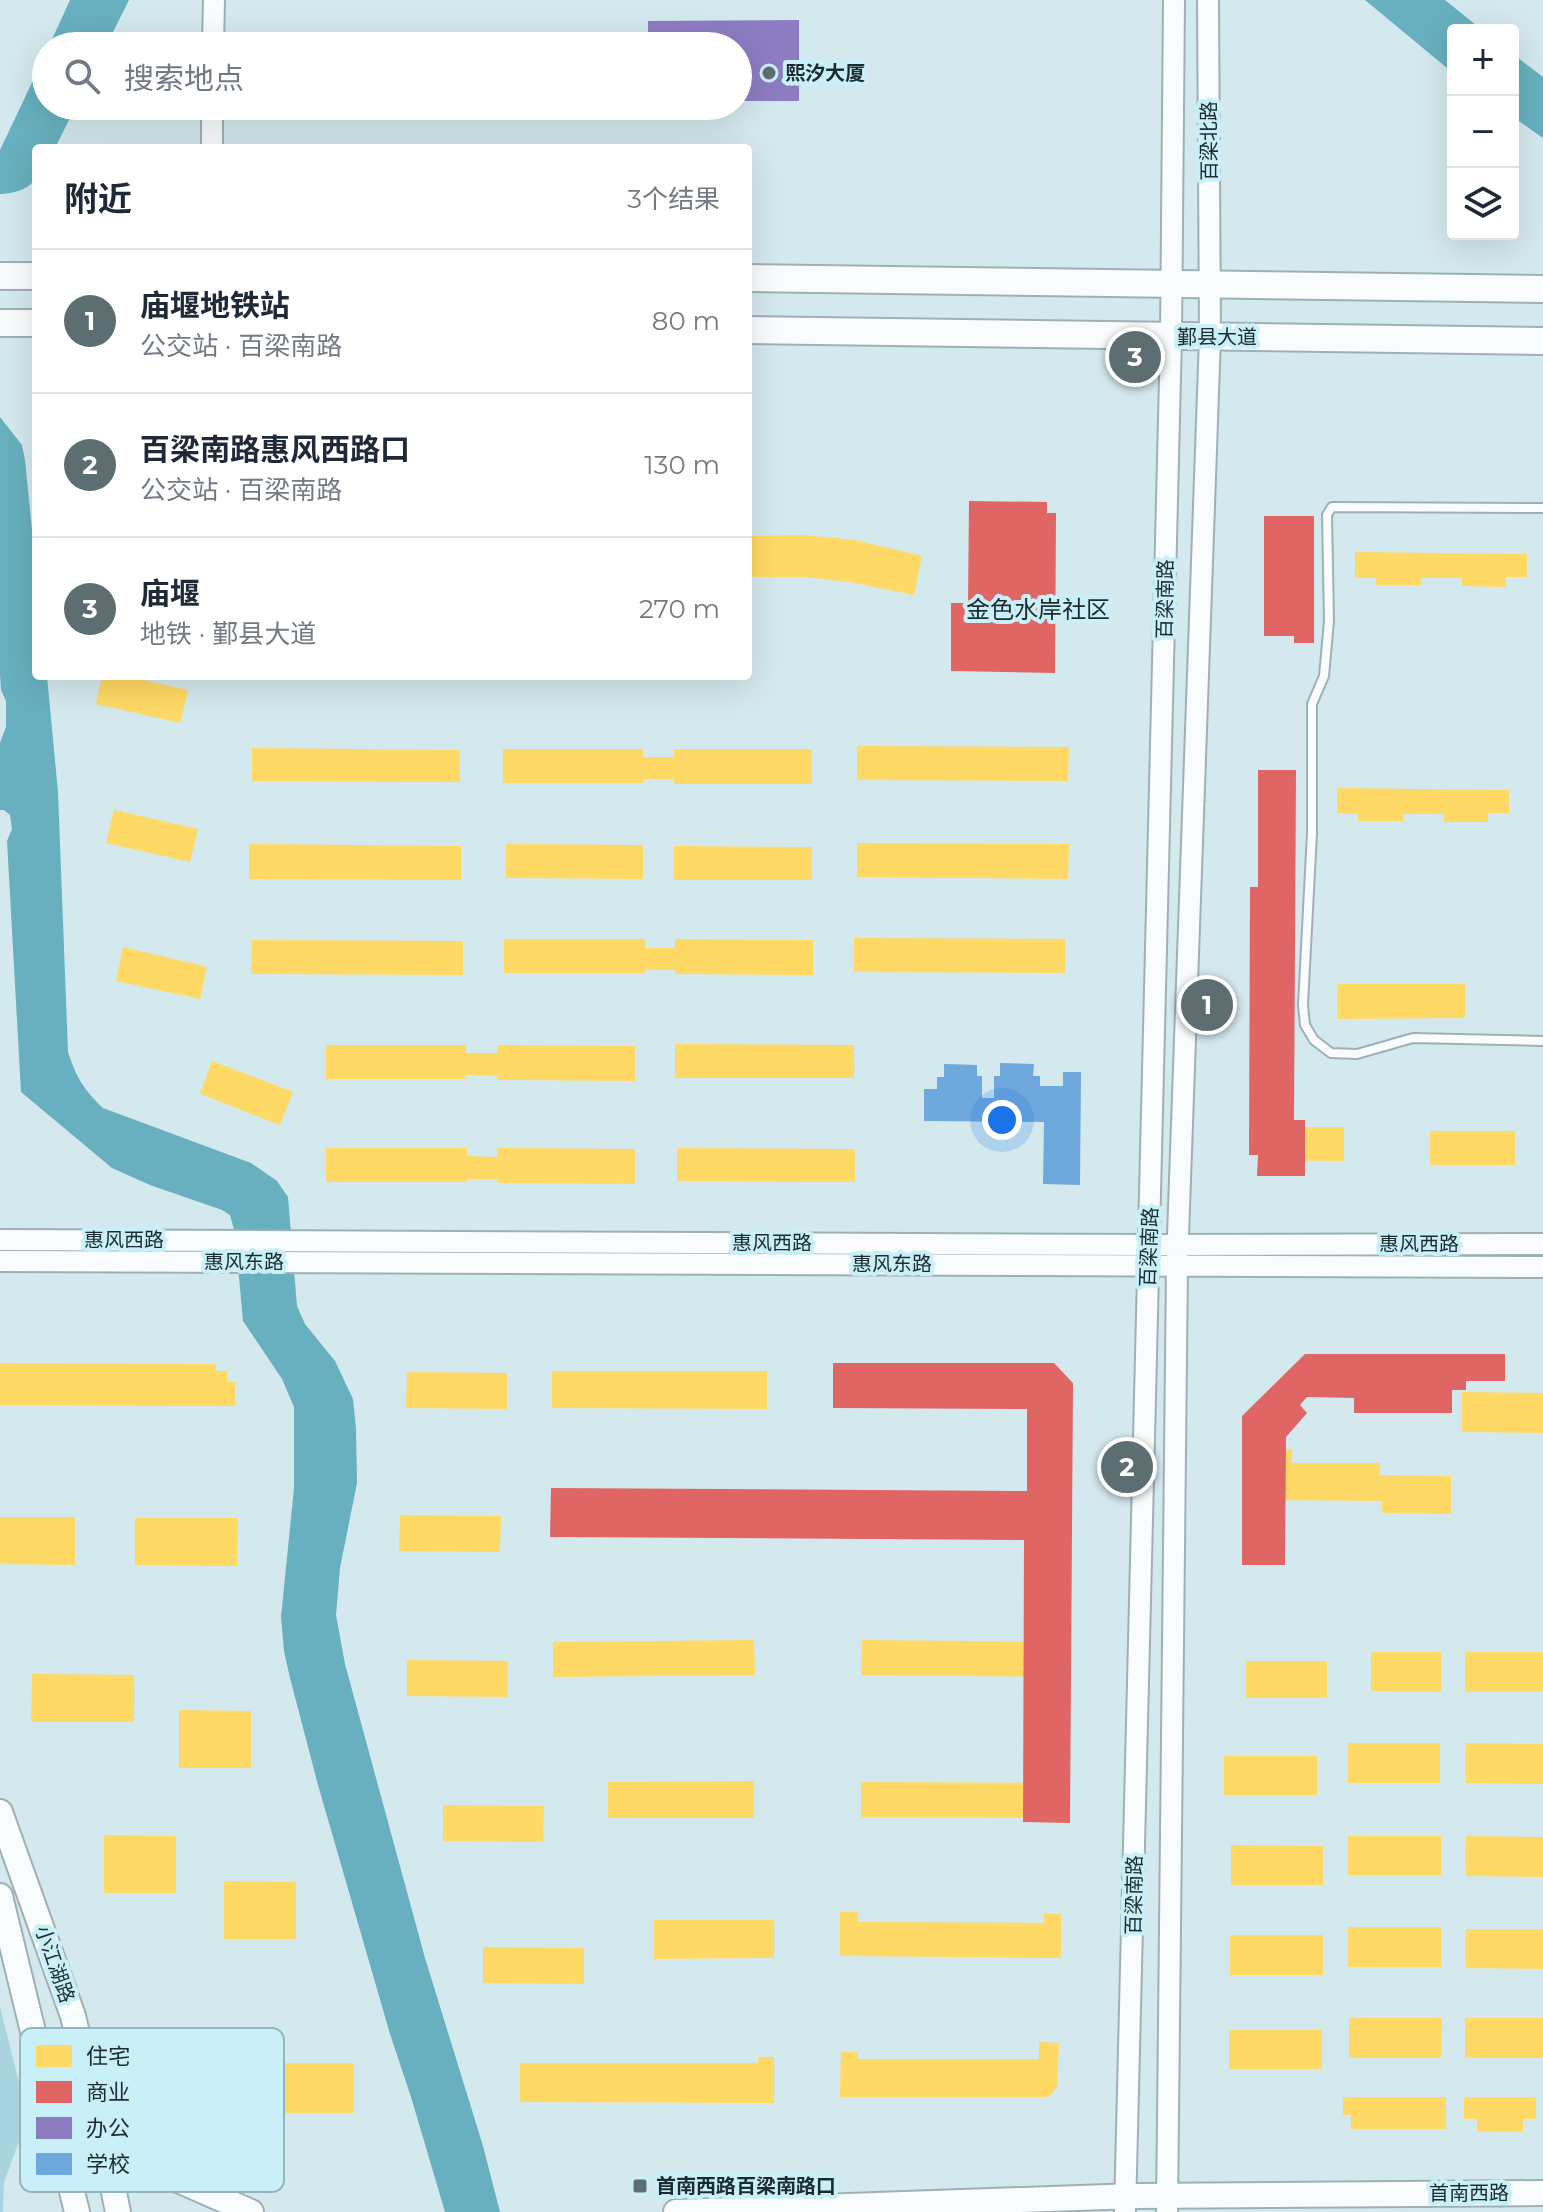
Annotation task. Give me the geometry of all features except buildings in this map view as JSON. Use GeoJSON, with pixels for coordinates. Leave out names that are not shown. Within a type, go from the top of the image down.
{"type":"FeatureCollection","features":[{"type":"Feature","properties":{"kind":"main road"},"geometry":{"type":"LineString","coordinates":[[0,276],[32,276]]}},
{"type":"Feature","properties":{"kind":"main road"},"geometry":{"type":"LineString","coordinates":[[752,278],[1543,289]]}},
{"type":"Feature","properties":{"kind":"main road"},"geometry":{"type":"LineString","coordinates":[[0,323],[32,323]]}},
{"type":"Feature","properties":{"kind":"main road","name":"鄞县大道"},"geometry":{"type":"LineString","coordinates":[[752,330],[1543,341]]}},
{"type":"Feature","properties":{"kind":"main road","name":"小江湖路"},"geometry":{"type":"LineString","coordinates":[[0,1812],[76,2028]]}},
{"type":"Feature","properties":{"kind":"main road","name":"小江湖路"},"geometry":{"type":"LineString","coordinates":[[0,1896],[32,2028]]}},
{"type":"Feature","properties":{"kind":"main road","name":"小江湖路"},"geometry":{"type":"LineString","coordinates":[[72,2192],[77,2212]]}},
{"type":"Feature","properties":{"kind":"main road","name":"小江湖路"},"geometry":{"type":"LineString","coordinates":[[114,2192],[118,2212]]}},
{"type":"Feature","properties":{"kind":"main road"},"geometry":{"type":"LineString","coordinates":[[205,2192],[251,2212]]}},
{"type":"Feature","properties":{"kind":"main road","name":"首南西路"},"geometry":{"type":"LineString","coordinates":[[676,2212],[1168,2204],[1543,2193]]}},
{"type":"Feature","properties":{"kind":"street"},"geometry":{"type":"LineString","coordinates":[[213,32],[214,0]]}},
{"type":"Feature","properties":{"kind":"street","name":"百梁北路"},"geometry":{"type":"LineString","coordinates":[[1172,282],[1174,0]]}},
{"type":"Feature","properties":{"kind":"street","name":"百梁北路"},"geometry":{"type":"LineString","coordinates":[[1208,0],[1211,283]]}},
{"type":"Feature","properties":{"kind":"street"},"geometry":{"type":"LineString","coordinates":[[212,120],[212,144]]}},
{"type":"Feature","properties":{"kind":"street","name":"百梁南路"},"geometry":{"type":"LineString","coordinates":[[1126,2204],[1172,282]]}},
{"type":"Feature","properties":{"kind":"street","name":"百梁南路"},"geometry":{"type":"LineString","coordinates":[[1168,2204],[1177,1254],[1211,283]]}},
{"type":"Feature","properties":{"kind":"street","name":"惠风西路"},"geometry":{"type":"LineString","coordinates":[[0,1240],[1148,1255]]}},
{"type":"Feature","properties":{"kind":"street","name":"惠风西路"},"geometry":{"type":"LineString","coordinates":[[1177,1254],[1543,1244]]}},
{"type":"Feature","properties":{"kind":"street","name":"惠风东路"},"geometry":{"type":"LineString","coordinates":[[0,1261],[1177,1254],[1543,1267]]}},
{"type":"Feature","properties":{"kind":"lane"},"geometry":{"type":"LineString","coordinates":[[1543,508],[1332,507],[1327,515],[1329,621],[1324,676],[1312,704],[1312,833],[1303,1005],[1305,1025],[1314,1040],[1331,1053],[1357,1054],[1413,1038],[1543,1041]]}},
{"type":"Feature","properties":{"kind":"shaded area"},"geometry":{"type":"Polygon","coordinates":[[[70,0],[129,0],[113,32],[55,32],[70,0]]]}},
{"type":"Feature","properties":{"kind":"shaded area"},"geometry":{"type":"Polygon","coordinates":[[[1365,0],[1445,0],[1475,24],[1447,24],[1447,68],[1365,0]]]}},
{"type":"Feature","properties":{"kind":"shaded area"},"geometry":{"type":"Polygon","coordinates":[[[1519,59],[1543,77],[1543,138],[1519,121],[1519,59]]]}},
{"type":"Feature","properties":{"kind":"shaded area"},"geometry":{"type":"Polygon","coordinates":[[[32,83],[32,120],[69,120],[57,144],[32,144],[32,183],[21,190],[0,194],[0,150],[32,83]]]}},
{"type":"Feature","properties":{"kind":"shaded area"},"geometry":{"type":"Polygon","coordinates":[[[0,417],[22,445],[25,460],[32,530],[32,680],[47,680],[58,792],[68,1052],[81,1083],[103,1108],[251,1163],[277,1181],[288,1197],[297,1306],[305,1324],[335,1361],[353,1399],[357,1483],[340,1568],[336,1615],[345,1664],[425,1958],[500,2212],[445,2212],[318,1785],[284,1651],[281,1617],[294,1488],[294,1407],[282,1379],[243,1321],[235,1233],[230,1215],[112,1168],[21,1092],[7,841],[12,829],[10,815],[0,810],[0,743],[6,727],[6,701],[1,690],[0,417]]]}},
{"type":"Feature","properties":{"kind":"shaded area"},"geometry":{"type":"Polygon","coordinates":[[[0,2007],[20,2086],[20,2139],[4,2182],[3,2212],[0,2212],[0,2007]]]}},
{"type":"Feature","properties":{"kind":"place","name":"熙汐大厦"},"geometry":{"type":"Point","coordinates":[769,73]}},
{"type":"Feature","properties":{"kind":"place","name":"庙堰"},"geometry":{"type":"Point","coordinates":[1135,357]}},
{"type":"Feature","properties":{"kind":"place","name":"庙堰地铁站"},"geometry":{"type":"Point","coordinates":[1207,1005]}},
{"type":"Feature","properties":{"kind":"place","name":"百梁南路惠风西路口"},"geometry":{"type":"Point","coordinates":[1127,1467]}},
{"type":"Feature","properties":{"kind":"place","name":"首南西路百梁南路口"},"geometry":{"type":"Point","coordinates":[640,2186]}},
{"type":"Feature","properties":{"kind":"district","name":"金色水岸社区"},"geometry":{"type":"Point","coordinates":[1038,610]}}]}
